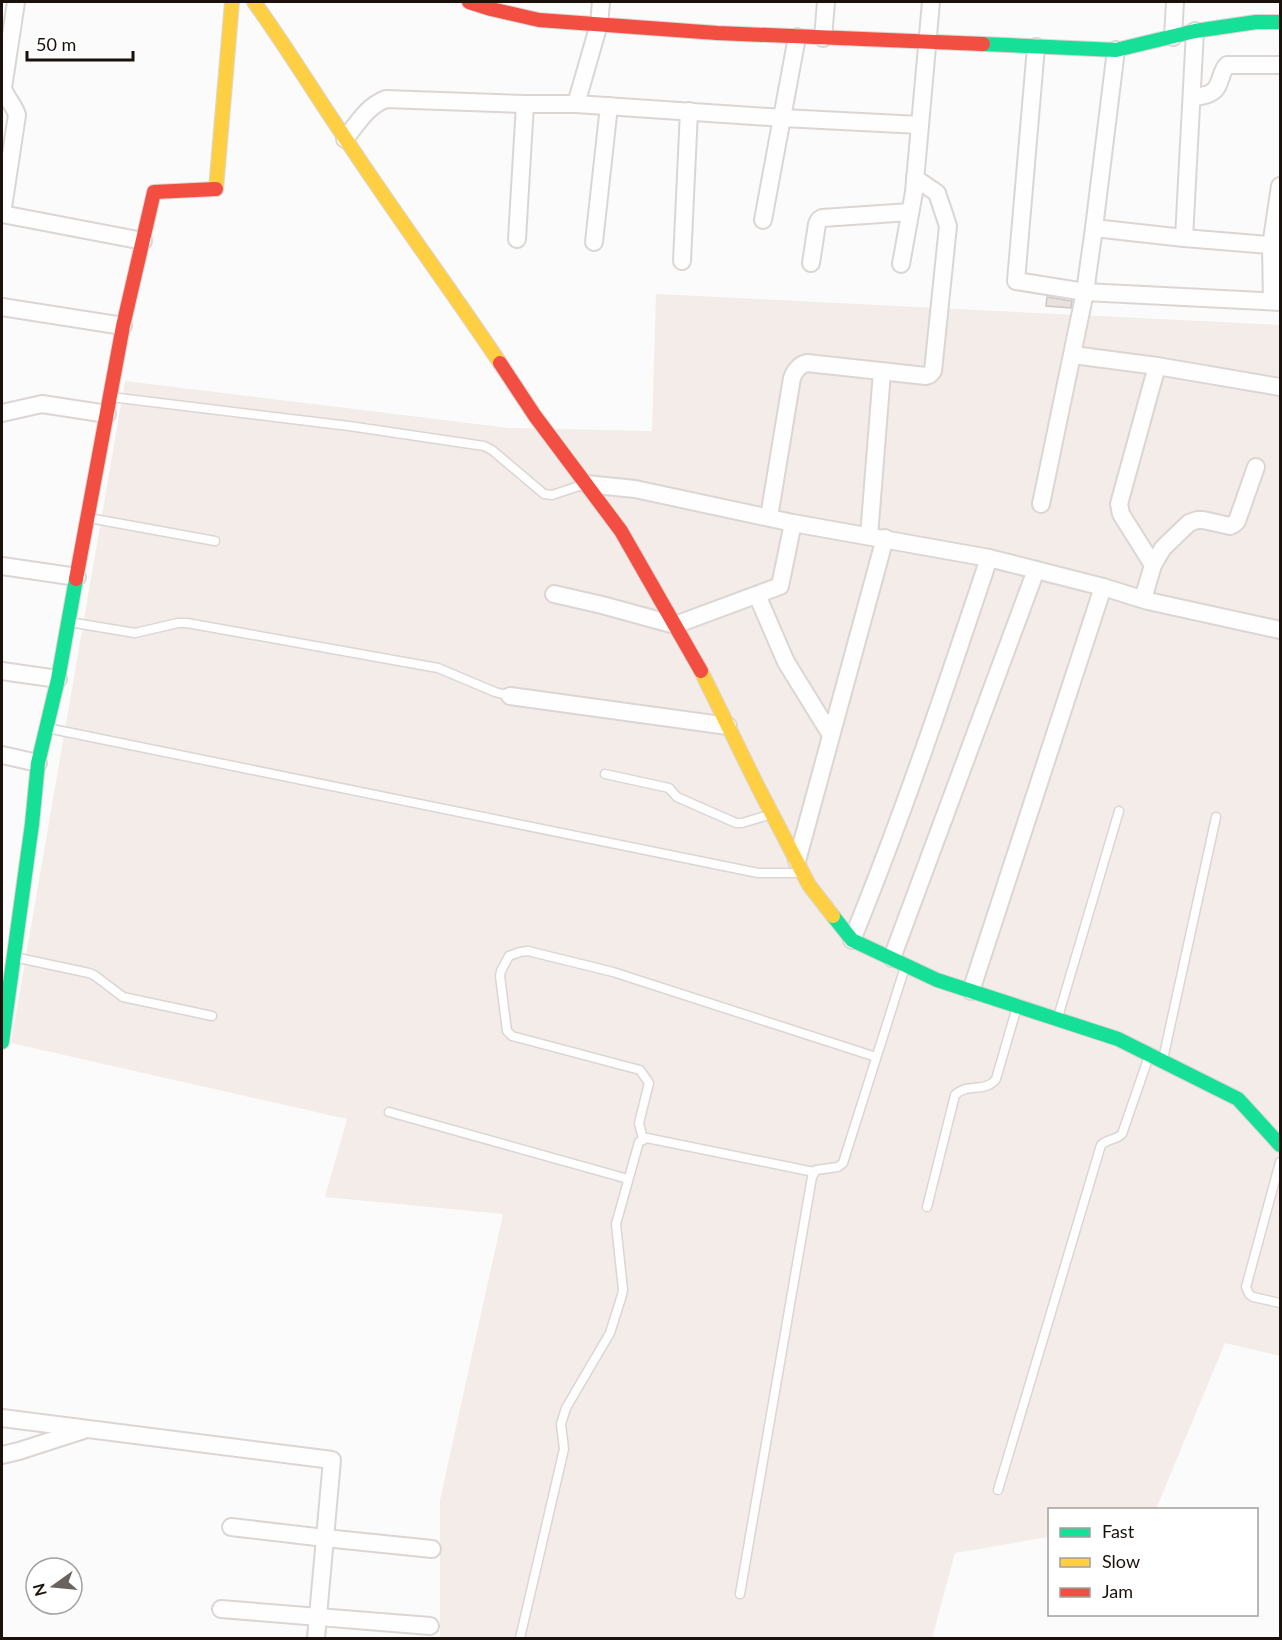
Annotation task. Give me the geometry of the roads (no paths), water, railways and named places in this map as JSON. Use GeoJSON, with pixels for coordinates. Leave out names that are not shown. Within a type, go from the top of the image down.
{"type":"FeatureCollection","features":[{"type":"Feature","properties":{"kind":"street"},"geometry":{"type":"LineString","coordinates":[[16,2],[3,88],[17,115],[2,214],[143,241]]}},
{"type":"Feature","properties":{"kind":"street"},"geometry":{"type":"LineString","coordinates":[[2,1042],[32,824],[38,763],[58,680],[123,326],[154,192],[216,189],[232,2]]}},
{"type":"Feature","properties":{"kind":"street"},"geometry":{"type":"LineString","coordinates":[[254,2],[535,416],[621,531],[699,667],[810,885],[852,940],[937,980],[1118,1039],[1238,1099],[1281,1145]]}},
{"type":"Feature","properties":{"kind":"street"},"geometry":{"type":"LineString","coordinates":[[469,2],[539,20],[797,37],[1116,51],[1195,31],[1256,22],[1281,22]]}},
{"type":"Feature","properties":{"kind":"street"},"geometry":{"type":"LineString","coordinates":[[576,104],[599,24],[601,2]]}},
{"type":"Feature","properties":{"kind":"street"},"geometry":{"type":"LineString","coordinates":[[823,38],[826,2]]}},
{"type":"Feature","properties":{"kind":"street"},"geometry":{"type":"LineString","coordinates":[[901,264],[915,178],[931,2]]}},
{"type":"Feature","properties":{"kind":"street"},"geometry":{"type":"LineString","coordinates":[[1173,37],[1175,2]]}},
{"type":"Feature","properties":{"kind":"street"},"geometry":{"type":"LineString","coordinates":[[1184,238],[1195,31]]}},
{"type":"Feature","properties":{"kind":"street"},"geometry":{"type":"LineString","coordinates":[[763,220],[797,37]]}},
{"type":"Feature","properties":{"kind":"street"},"geometry":{"type":"LineString","coordinates":[[1036,47],[1016,281],[1085,292],[1276,302],[1276,246],[1281,186]]}},
{"type":"Feature","properties":{"kind":"street"},"geometry":{"type":"LineString","coordinates":[[1041,504],[1085,292],[1116,51]]}},
{"type":"Feature","properties":{"kind":"street"},"geometry":{"type":"LineString","coordinates":[[1192,98],[1212,93],[1227,65],[1281,65]]}},
{"type":"Feature","properties":{"kind":"street"},"geometry":{"type":"LineString","coordinates":[[345,139],[370,108],[386,99],[576,104],[920,126]]}},
{"type":"Feature","properties":{"kind":"street"},"geometry":{"type":"LineString","coordinates":[[517,239],[525,104]]}},
{"type":"Feature","properties":{"kind":"street"},"geometry":{"type":"LineString","coordinates":[[594,242],[609,106]]}},
{"type":"Feature","properties":{"kind":"street"},"geometry":{"type":"LineString","coordinates":[[682,261],[689,111]]}},
{"type":"Feature","properties":{"kind":"street"},"geometry":{"type":"LineString","coordinates":[[769,517],[794,372],[801,364],[926,376],[933,371],[948,226],[937,194],[915,178]]}},
{"type":"Feature","properties":{"kind":"street"},"geometry":{"type":"LineString","coordinates":[[811,263],[817,224],[822,218],[910,212]]}},
{"type":"Feature","properties":{"kind":"street"},"geometry":{"type":"LineString","coordinates":[[1094,228],[1276,246]]}},
{"type":"Feature","properties":{"kind":"street"},"geometry":{"type":"LineString","coordinates":[[2,307],[123,326]]}},
{"type":"Feature","properties":{"kind":"street"},"geometry":{"type":"LineString","coordinates":[[1073,355],[1157,366],[1281,387]]}},
{"type":"Feature","properties":{"kind":"street"},"geometry":{"type":"LineString","coordinates":[[1153,565],[1121,514],[1119,504],[1157,366]]}},
{"type":"Feature","properties":{"kind":"street"},"geometry":{"type":"LineString","coordinates":[[800,867],[877,537],[882,372]]}},
{"type":"Feature","properties":{"kind":"street"},"geometry":{"type":"LineString","coordinates":[[2,413],[42,404],[107,414]]}},
{"type":"Feature","properties":{"kind":"street"},"geometry":{"type":"LineString","coordinates":[[1143,599],[1153,565],[1163,548],[1193,522],[1203,520],[1230,526],[1237,521],[1256,467]]}},
{"type":"Feature","properties":{"kind":"street"},"geometry":{"type":"LineString","coordinates":[[586,484],[635,489],[793,523],[989,558],[1143,599],[1278,627]]}},
{"type":"Feature","properties":{"kind":"street"},"geometry":{"type":"LineString","coordinates":[[554,594],[675,625],[780,586],[793,523]]}},
{"type":"Feature","properties":{"kind":"street"},"geometry":{"type":"LineString","coordinates":[[852,940],[882,866],[989,558]]}},
{"type":"Feature","properties":{"kind":"street"},"geometry":{"type":"LineString","coordinates":[[2,566],[77,577]]}},
{"type":"Feature","properties":{"kind":"street"},"geometry":{"type":"LineString","coordinates":[[898,962],[1036,570]]}},
{"type":"Feature","properties":{"kind":"street"},"geometry":{"type":"LineString","coordinates":[[971,991],[1103,587]]}},
{"type":"Feature","properties":{"kind":"street"},"geometry":{"type":"LineString","coordinates":[[757,595],[786,662],[831,735]]}},
{"type":"Feature","properties":{"kind":"street"},"geometry":{"type":"LineString","coordinates":[[2,671],[58,680]]}},
{"type":"Feature","properties":{"kind":"street"},"geometry":{"type":"LineString","coordinates":[[510,696],[728,726]]}},
{"type":"Feature","properties":{"kind":"street"},"geometry":{"type":"LineString","coordinates":[[2,755],[38,763]]}},
{"type":"Feature","properties":{"kind":"street"},"geometry":{"type":"LineString","coordinates":[[2,1418],[332,1460],[316,1638]]}},
{"type":"Feature","properties":{"kind":"street"},"geometry":{"type":"LineString","coordinates":[[2,1455],[87,1429]]}},
{"type":"Feature","properties":{"kind":"street"},"geometry":{"type":"LineString","coordinates":[[231,1527],[432,1549]]}},
{"type":"Feature","properties":{"kind":"street"},"geometry":{"type":"LineString","coordinates":[[221,1609],[430,1626]]}},
{"type":"Feature","properties":{"kind":"lane"},"geometry":{"type":"LineString","coordinates":[[110,397],[349,426],[484,446],[492,450],[544,494],[552,495],[586,484]]}},
{"type":"Feature","properties":{"kind":"lane"},"geometry":{"type":"LineString","coordinates":[[88,518],[215,541]]}},
{"type":"Feature","properties":{"kind":"lane"},"geometry":{"type":"LineString","coordinates":[[69,622],[135,633],[187,623],[438,668],[510,696]]}},
{"type":"Feature","properties":{"kind":"lane"},"geometry":{"type":"LineString","coordinates":[[46,728],[758,873],[800,867]]}},
{"type":"Feature","properties":{"kind":"lane"},"geometry":{"type":"LineString","coordinates":[[604,774],[669,788],[677,797],[736,823],[772,814]]}},
{"type":"Feature","properties":{"kind":"lane"},"geometry":{"type":"LineString","coordinates":[[1057,1019],[1119,811]]}},
{"type":"Feature","properties":{"kind":"lane"},"geometry":{"type":"LineString","coordinates":[[1163,1062],[1216,817]]}},
{"type":"Feature","properties":{"kind":"lane"},"geometry":{"type":"LineString","coordinates":[[643,1140],[639,1123],[650,1083],[640,1070],[512,1036],[507,1031],[501,971],[509,956],[528,951],[613,972],[876,1057]]}},
{"type":"Feature","properties":{"kind":"lane"},"geometry":{"type":"LineString","coordinates":[[13,957],[89,973],[123,997],[212,1016]]}},
{"type":"Feature","properties":{"kind":"lane"},"geometry":{"type":"LineString","coordinates":[[520,1638],[564,1449],[561,1424],[566,1408],[610,1333],[622,1294],[616,1224],[636,1147],[639,1142],[647,1138],[814,1172],[838,1167],[843,1163],[876,1057],[898,962]]}},
{"type":"Feature","properties":{"kind":"lane"},"geometry":{"type":"LineString","coordinates":[[927,1207],[955,1095],[962,1090],[986,1086],[996,1079],[1017,1006]]}},
{"type":"Feature","properties":{"kind":"lane"},"geometry":{"type":"LineString","coordinates":[[998,1490],[1101,1145],[1122,1134],[1149,1055]]}},
{"type":"Feature","properties":{"kind":"lane"},"geometry":{"type":"LineString","coordinates":[[389,1112],[628,1179]]}},
{"type":"Feature","properties":{"kind":"lane"},"geometry":{"type":"LineString","coordinates":[[1281,1162],[1246,1287],[1252,1297],[1281,1303]]}},
{"type":"Feature","properties":{"kind":"lane"},"geometry":{"type":"LineString","coordinates":[[740,1594],[814,1172]]}}]}
